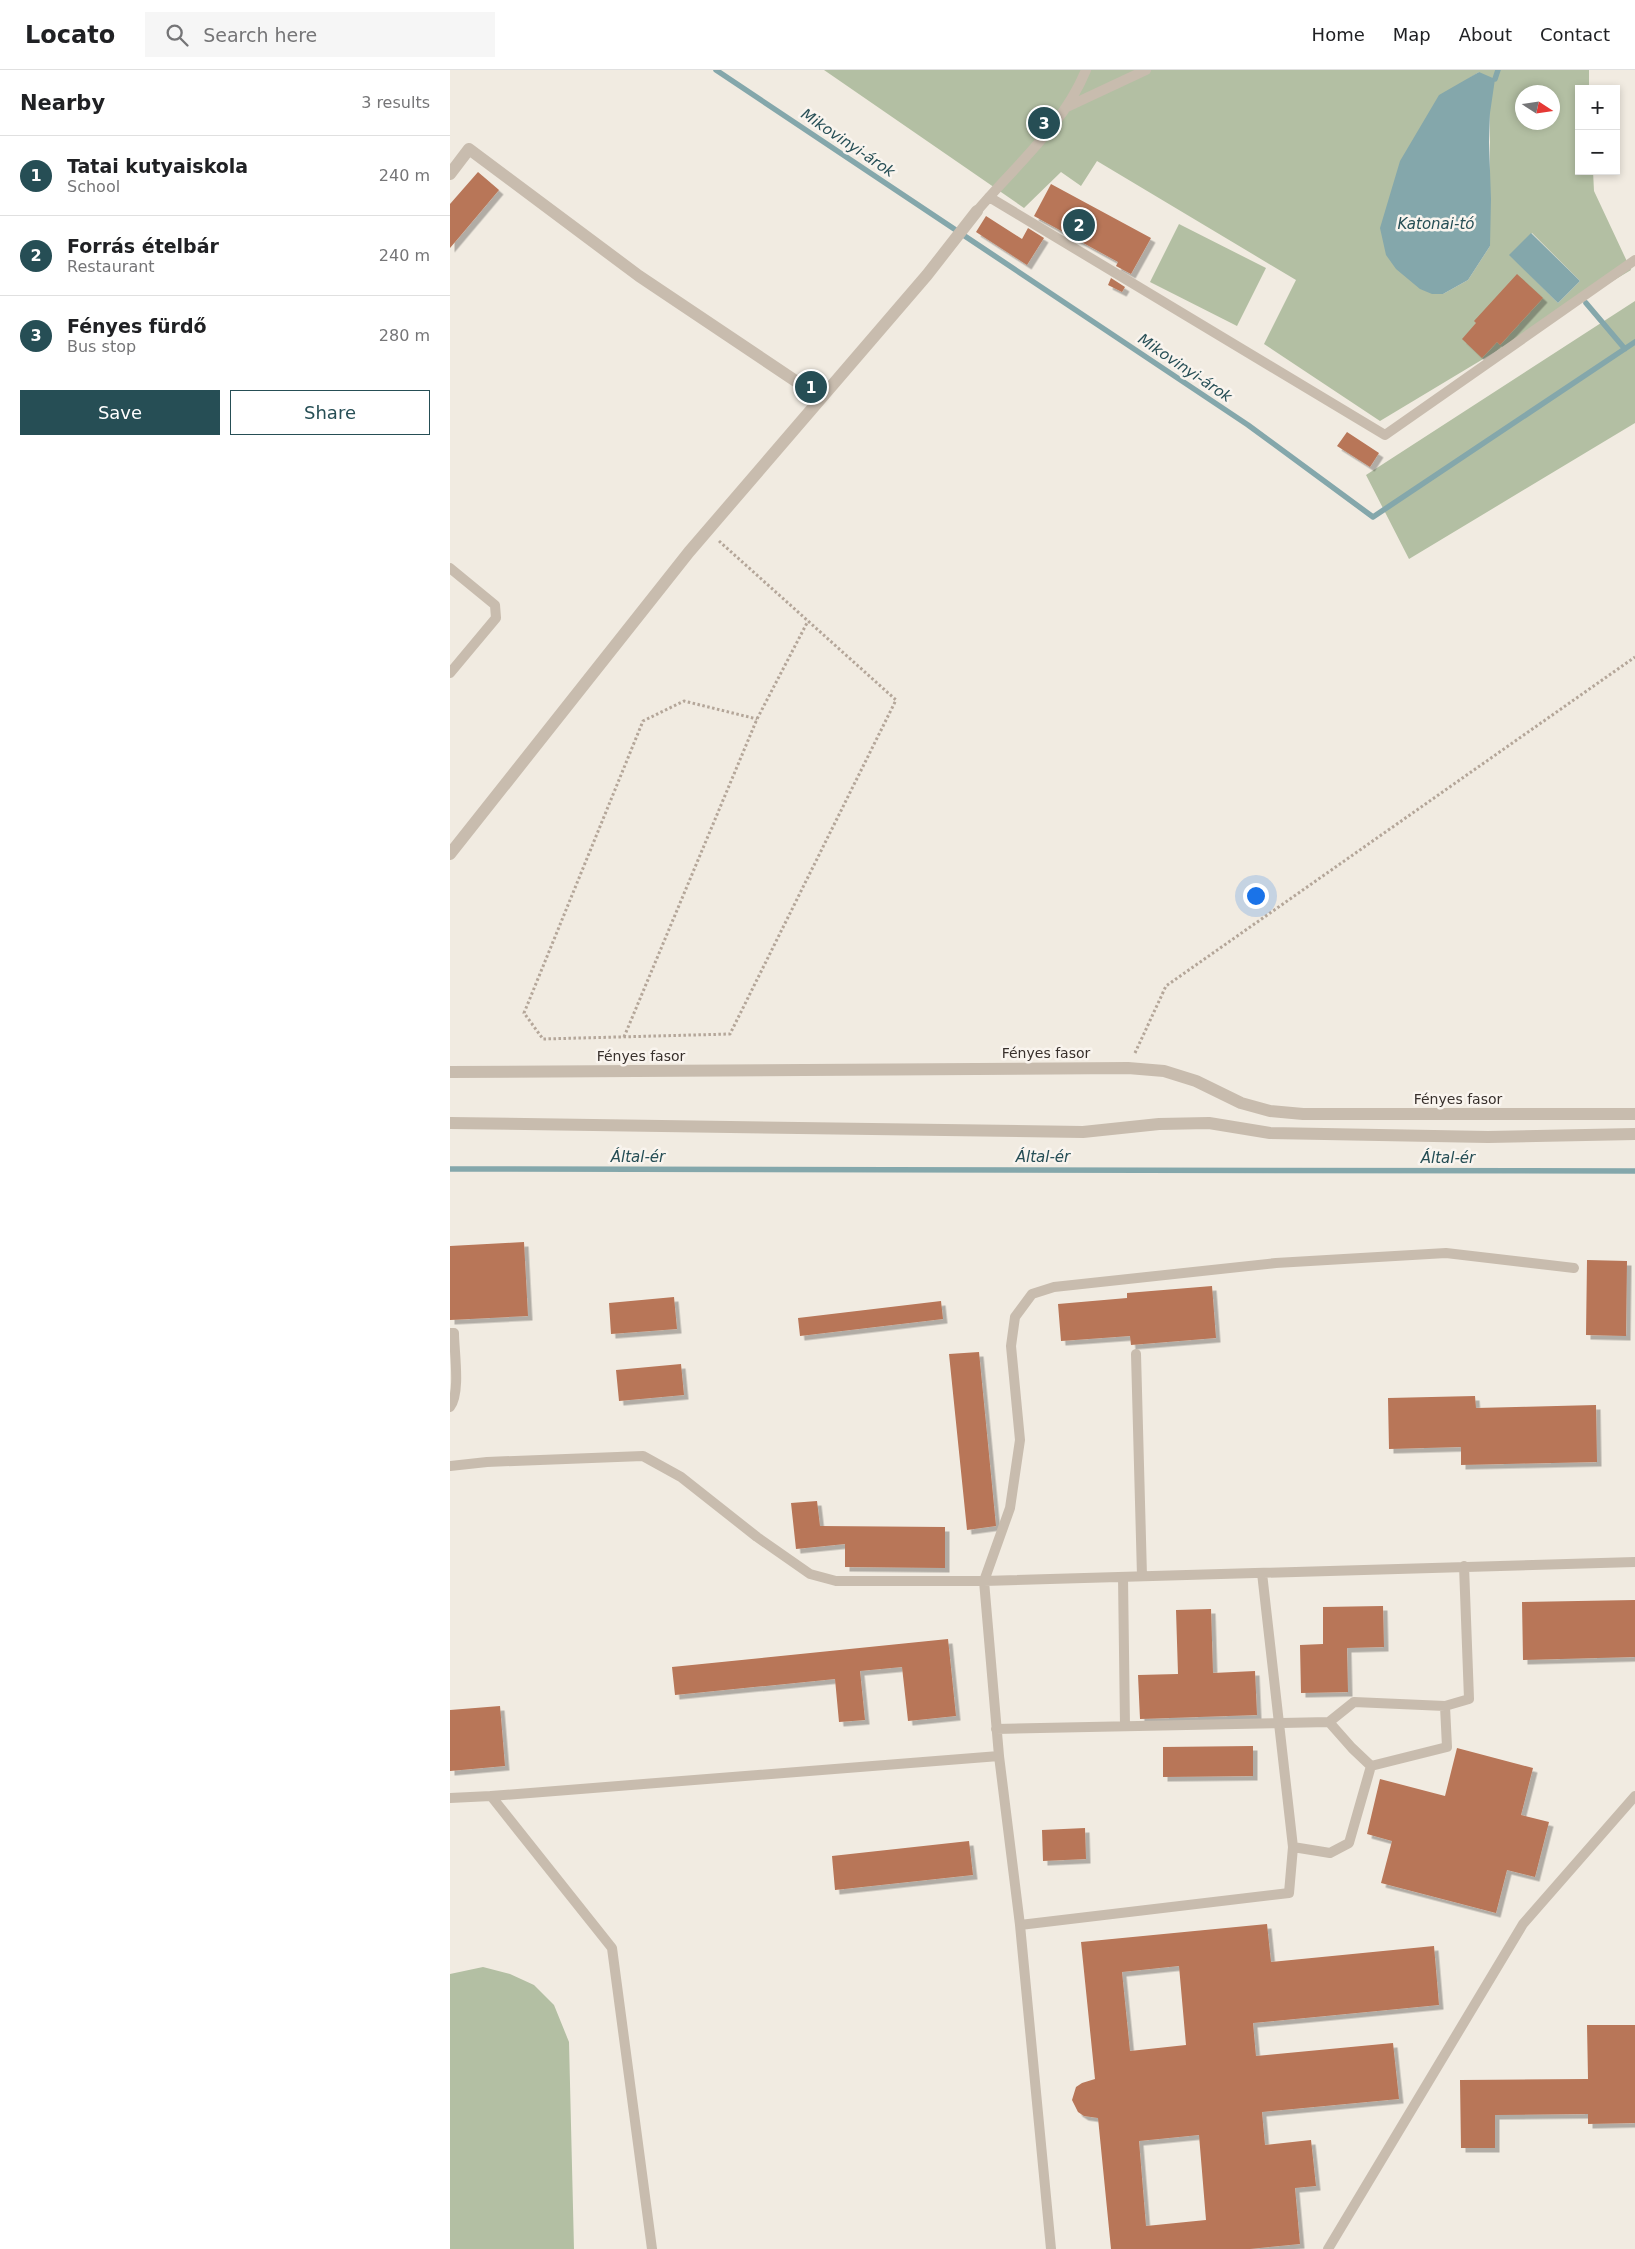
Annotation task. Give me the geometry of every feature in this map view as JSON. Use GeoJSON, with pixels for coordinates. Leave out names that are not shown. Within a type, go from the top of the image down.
{"type":"FeatureCollection","features":[{"type":"Feature","properties":{"kind":"street"},"geometry":{"type":"LineString","coordinates":[[450,174],[469,149],[639,276],[821,398]]}},
{"type":"Feature","properties":{"kind":"street"},"geometry":{"type":"LineString","coordinates":[[450,854],[707,531],[977,212]]}},
{"type":"Feature","properties":{"kind":"street","name":"Fényes fasor"},"geometry":{"type":"LineString","coordinates":[[450,1072],[1128,1068],[1164,1071],[1196,1081],[1241,1103],[1270,1111],[1303,1114],[1635,1114]]}},
{"type":"Feature","properties":{"kind":"street"},"geometry":{"type":"LineString","coordinates":[[450,1123],[1083,1132],[1159,1124],[1209,1123],[1270,1133],[1488,1136],[1635,1134]]}},
{"type":"Feature","properties":{"kind":"lane"},"geometry":{"type":"LineString","coordinates":[[977,212],[1054,125],[1067,107],[1086,70]]}},
{"type":"Feature","properties":{"kind":"lane"},"geometry":{"type":"LineString","coordinates":[[1067,107],[1146,70]]}},
{"type":"Feature","properties":{"kind":"lane"},"geometry":{"type":"LineString","coordinates":[[989,197],[1385,435],[1635,260]]}},
{"type":"Feature","properties":{"kind":"lane"},"geometry":{"type":"LineString","coordinates":[[450,568],[495,605],[496,618],[450,674]]}},
{"type":"Feature","properties":{"kind":"lane"},"geometry":{"type":"LineString","coordinates":[[1051,2249],[1020,1925],[996,1729],[984,1582],[1010,1508],[1020,1440],[1011,1346],[1015,1317],[1032,1294],[1054,1287],[1276,1263],[1446,1253],[1574,1268]]}},
{"type":"Feature","properties":{"kind":"lane"},"geometry":{"type":"LineString","coordinates":[[450,1333],[454,1333],[456,1387],[453,1403],[450,1407]]}},
{"type":"Feature","properties":{"kind":"lane"},"geometry":{"type":"LineString","coordinates":[[1136,1354],[1142,1576]]}},
{"type":"Feature","properties":{"kind":"lane"},"geometry":{"type":"LineString","coordinates":[[450,1466],[487,1462],[643,1456],[682,1477],[757,1537],[810,1574],[836,1581],[984,1582],[1635,1562]]}},
{"type":"Feature","properties":{"kind":"lane"},"geometry":{"type":"LineString","coordinates":[[996,1729],[1329,1722],[1354,1702],[1445,1706],[1469,1699],[1464,1566]]}},
{"type":"Feature","properties":{"kind":"lane"},"geometry":{"type":"LineString","coordinates":[[1020,1925],[1289,1893],[1293,1847],[1262,1572]]}},
{"type":"Feature","properties":{"kind":"lane"},"geometry":{"type":"LineString","coordinates":[[1124,1577],[1125,1726]]}},
{"type":"Feature","properties":{"kind":"lane"},"geometry":{"type":"LineString","coordinates":[[1371,1766],[1447,1747],[1445,1706]]}},
{"type":"Feature","properties":{"kind":"lane"},"geometry":{"type":"LineString","coordinates":[[1329,1722],[1371,1766]]}},
{"type":"Feature","properties":{"kind":"lane"},"geometry":{"type":"LineString","coordinates":[[450,1798],[999,1756]]}},
{"type":"Feature","properties":{"kind":"lane"},"geometry":{"type":"LineString","coordinates":[[1293,1847],[1330,1853],[1349,1843],[1371,1766]]}},
{"type":"Feature","properties":{"kind":"lane"},"geometry":{"type":"LineString","coordinates":[[491,1796],[612,1948],[652,2249]]}},
{"type":"Feature","properties":{"kind":"lane"},"geometry":{"type":"LineString","coordinates":[[1328,2249],[1523,1924],[1635,1796]]}},
{"type":"Feature","properties":{"kind":"path"},"geometry":{"type":"LineString","coordinates":[[707,531],[896,700],[730,1034],[543,1039],[524,1013],[643,721],[684,701],[757,719]]}},
{"type":"Feature","properties":{"kind":"path"},"geometry":{"type":"LineString","coordinates":[[624,1037],[757,719],[808,621]]}},
{"type":"Feature","properties":{"kind":"path"},"geometry":{"type":"LineString","coordinates":[[1128,1068],[1166,986],[1635,657]]}},
{"type":"Feature","properties":{"kind":"green space"},"geometry":{"type":"Polygon","coordinates":[[[824,70],[1589,70],[1589,85],[1575,85],[1575,175],[1593,175],[1594,191],[1631,270],[1380,421],[1264,344],[1296,280],[1097,161],[1081,186],[1061,172],[1024,208],[824,70]],[[1479,72],[1468,79],[1443,294],[1468,280],[1490,246],[1490,113],[1479,72]],[[1532,233],[1510,255],[1558,303],[1580,281],[1532,233]]]}},
{"type":"Feature","properties":{"kind":"green space"},"geometry":{"type":"Polygon","coordinates":[[[1179,224],[1266,268],[1237,326],[1150,282],[1179,224]]]}},
{"type":"Feature","properties":{"kind":"green space"},"geometry":{"type":"Polygon","coordinates":[[[1635,301],[1635,423],[1409,559],[1366,475],[1635,301]]]}},
{"type":"Feature","properties":{"kind":"green space"},"geometry":{"type":"Polygon","coordinates":[[[483,1967],[510,1974],[534,1985],[554,2005],[569,2042],[574,2249],[450,2249],[450,1974],[483,1967]]]}},
{"type":"Feature","properties":{"kind":"water","name":"Katonai-tó"},"geometry":{"type":"Polygon","coordinates":[[[1479,72],[1495,79],[1490,113],[1489,142],[1490,246],[1468,280],[1443,294],[1432,294],[1420,289],[1396,269],[1386,255],[1380,228],[1400,161],[1439,95],[1479,72]]]}},
{"type":"Feature","properties":{"kind":"water"},"geometry":{"type":"Polygon","coordinates":[[[1531,233],[1580,281],[1558,303],[1509,255],[1531,233]]]}},
{"type":"Feature","properties":{"kind":"building"},"geometry":{"type":"Polygon","coordinates":[[[478,172],[499,190],[450,248],[450,204],[478,172]]]}},
{"type":"Feature","properties":{"kind":"building"},"geometry":{"type":"Polygon","coordinates":[[[1051,184],[1151,238],[1131,274],[1116,266],[1118,262],[1034,216],[1051,184]]]}},
{"type":"Feature","properties":{"kind":"building"},"geometry":{"type":"Polygon","coordinates":[[[986,216],[1022,239],[1028,228],[1044,238],[1027,265],[976,232],[986,216]]]}},
{"type":"Feature","properties":{"kind":"building"},"geometry":{"type":"Polygon","coordinates":[[[1517,274],[1543,298],[1500,345],[1497,342],[1482,358],[1462,339],[1476,323],[1474,321],[1517,274]]]}},
{"type":"Feature","properties":{"kind":"building"},"geometry":{"type":"Polygon","coordinates":[[[1111,278],[1125,287],[1122,292],[1108,285],[1111,278]]]}},
{"type":"Feature","properties":{"kind":"building"},"geometry":{"type":"Polygon","coordinates":[[[1347,432],[1379,453],[1370,467],[1337,446],[1347,432]]]}},
{"type":"Feature","properties":{"kind":"building"},"geometry":{"type":"Polygon","coordinates":[[[524,1242],[528,1316],[450,1320],[450,1246],[524,1242]]]}},
{"type":"Feature","properties":{"kind":"building"},"geometry":{"type":"Polygon","coordinates":[[[1587,1260],[1627,1261],[1626,1336],[1586,1335],[1587,1260]]]}},
{"type":"Feature","properties":{"kind":"building"},"geometry":{"type":"Polygon","coordinates":[[[1212,1286],[1216,1338],[1131,1345],[1130,1336],[1061,1341],[1058,1304],[1127,1298],[1127,1293],[1212,1286]]]}},
{"type":"Feature","properties":{"kind":"building"},"geometry":{"type":"Polygon","coordinates":[[[674,1297],[677,1329],[611,1334],[609,1303],[674,1297]]]}},
{"type":"Feature","properties":{"kind":"building"},"geometry":{"type":"Polygon","coordinates":[[[941,1301],[943,1319],[800,1336],[798,1318],[941,1301]]]}},
{"type":"Feature","properties":{"kind":"building"},"geometry":{"type":"Polygon","coordinates":[[[979,1352],[996,1526],[967,1530],[949,1354],[979,1352]]]}},
{"type":"Feature","properties":{"kind":"building"},"geometry":{"type":"Polygon","coordinates":[[[681,1364],[684,1395],[619,1401],[616,1370],[681,1364]]]}},
{"type":"Feature","properties":{"kind":"building"},"geometry":{"type":"Polygon","coordinates":[[[1475,1396],[1476,1408],[1596,1405],[1597,1462],[1461,1465],[1461,1447],[1389,1449],[1388,1398],[1475,1396]]]}},
{"type":"Feature","properties":{"kind":"building"},"geometry":{"type":"Polygon","coordinates":[[[817,1501],[820,1526],[945,1527],[945,1568],[845,1567],[845,1544],[796,1549],[791,1503],[817,1501]]]}},
{"type":"Feature","properties":{"kind":"building"},"geometry":{"type":"Polygon","coordinates":[[[1635,1600],[1635,1657],[1523,1660],[1522,1602],[1635,1600]]]}},
{"type":"Feature","properties":{"kind":"building"},"geometry":{"type":"Polygon","coordinates":[[[1383,1606],[1384,1647],[1347,1648],[1348,1692],[1301,1693],[1300,1645],[1323,1644],[1323,1607],[1383,1606]]]}},
{"type":"Feature","properties":{"kind":"building"},"geometry":{"type":"Polygon","coordinates":[[[1211,1609],[1213,1673],[1255,1671],[1257,1715],[1140,1719],[1138,1675],[1178,1674],[1176,1610],[1211,1609]]]}},
{"type":"Feature","properties":{"kind":"building"},"geometry":{"type":"Polygon","coordinates":[[[948,1639],[956,1716],[908,1721],[902,1667],[860,1671],[865,1720],[839,1722],[835,1679],[675,1695],[672,1667],[948,1639]]]}},
{"type":"Feature","properties":{"kind":"building"},"geometry":{"type":"Polygon","coordinates":[[[500,1706],[505,1766],[450,1771],[450,1710],[500,1706]]]}},
{"type":"Feature","properties":{"kind":"building"},"geometry":{"type":"Polygon","coordinates":[[[1253,1746],[1253,1776],[1163,1777],[1163,1747],[1253,1746]]]}},
{"type":"Feature","properties":{"kind":"building"},"geometry":{"type":"Polygon","coordinates":[[[1457,1748],[1533,1768],[1521,1815],[1549,1822],[1535,1877],[1507,1870],[1496,1913],[1381,1883],[1392,1841],[1367,1834],[1380,1779],[1445,1796],[1457,1748]]]}},
{"type":"Feature","properties":{"kind":"building"},"geometry":{"type":"Polygon","coordinates":[[[1085,1828],[1086,1859],[1043,1861],[1042,1830],[1085,1828]]]}},
{"type":"Feature","properties":{"kind":"building"},"geometry":{"type":"Polygon","coordinates":[[[969,1841],[973,1875],[835,1890],[832,1856],[969,1841]]]}},
{"type":"Feature","properties":{"kind":"building"},"geometry":{"type":"Polygon","coordinates":[[[1267,1924],[1271,1962],[1434,1946],[1439,2005],[1253,2023],[1256,2056],[1393,2043],[1399,2099],[1262,2112],[1265,2145],[1311,2140],[1316,2186],[1295,2188],[1300,2244],[1250,2249],[1111,2249],[1098,2118],[1084,2116],[1078,2112],[1072,2100],[1076,2087],[1095,2079],[1081,1942],[1267,1924]],[[1179,1966],[1122,1972],[1130,2051],[1186,2045],[1179,1966]],[[1199,2135],[1139,2141],[1146,2226],[1206,2220],[1199,2135]]]}},
{"type":"Feature","properties":{"kind":"building"},"geometry":{"type":"Polygon","coordinates":[[[1587,2025],[1635,2025],[1635,2123],[1588,2124],[1588,2114],[1495,2115],[1495,2148],[1461,2148],[1460,2080],[1588,2079],[1587,2025]]]}},
{"type":"Feature","properties":{"kind":"waterway","name":"Mikovinyi-árok"},"geometry":{"type":"LineString","coordinates":[[716,70],[1248,425],[1373,517],[1635,342]]}},
{"type":"Feature","properties":{"kind":"waterway"},"geometry":{"type":"LineString","coordinates":[[1495,79],[1498,70]]}},
{"type":"Feature","properties":{"kind":"waterway"},"geometry":{"type":"LineString","coordinates":[[1586,303],[1625,349]]}},
{"type":"Feature","properties":{"kind":"waterway","name":"Által-ér"},"geometry":{"type":"LineString","coordinates":[[450,1169],[1635,1171]]}},
{"type":"Feature","properties":{"kind":"place","name":"Fényes fürdő"},"geometry":{"type":"Point","coordinates":[1044,123]}},
{"type":"Feature","properties":{"kind":"place","name":"Forrás ételbár"},"geometry":{"type":"Point","coordinates":[1079,225]}},
{"type":"Feature","properties":{"kind":"place","name":"Tatai kutyaiskola"},"geometry":{"type":"Point","coordinates":[811,387]}}]}
